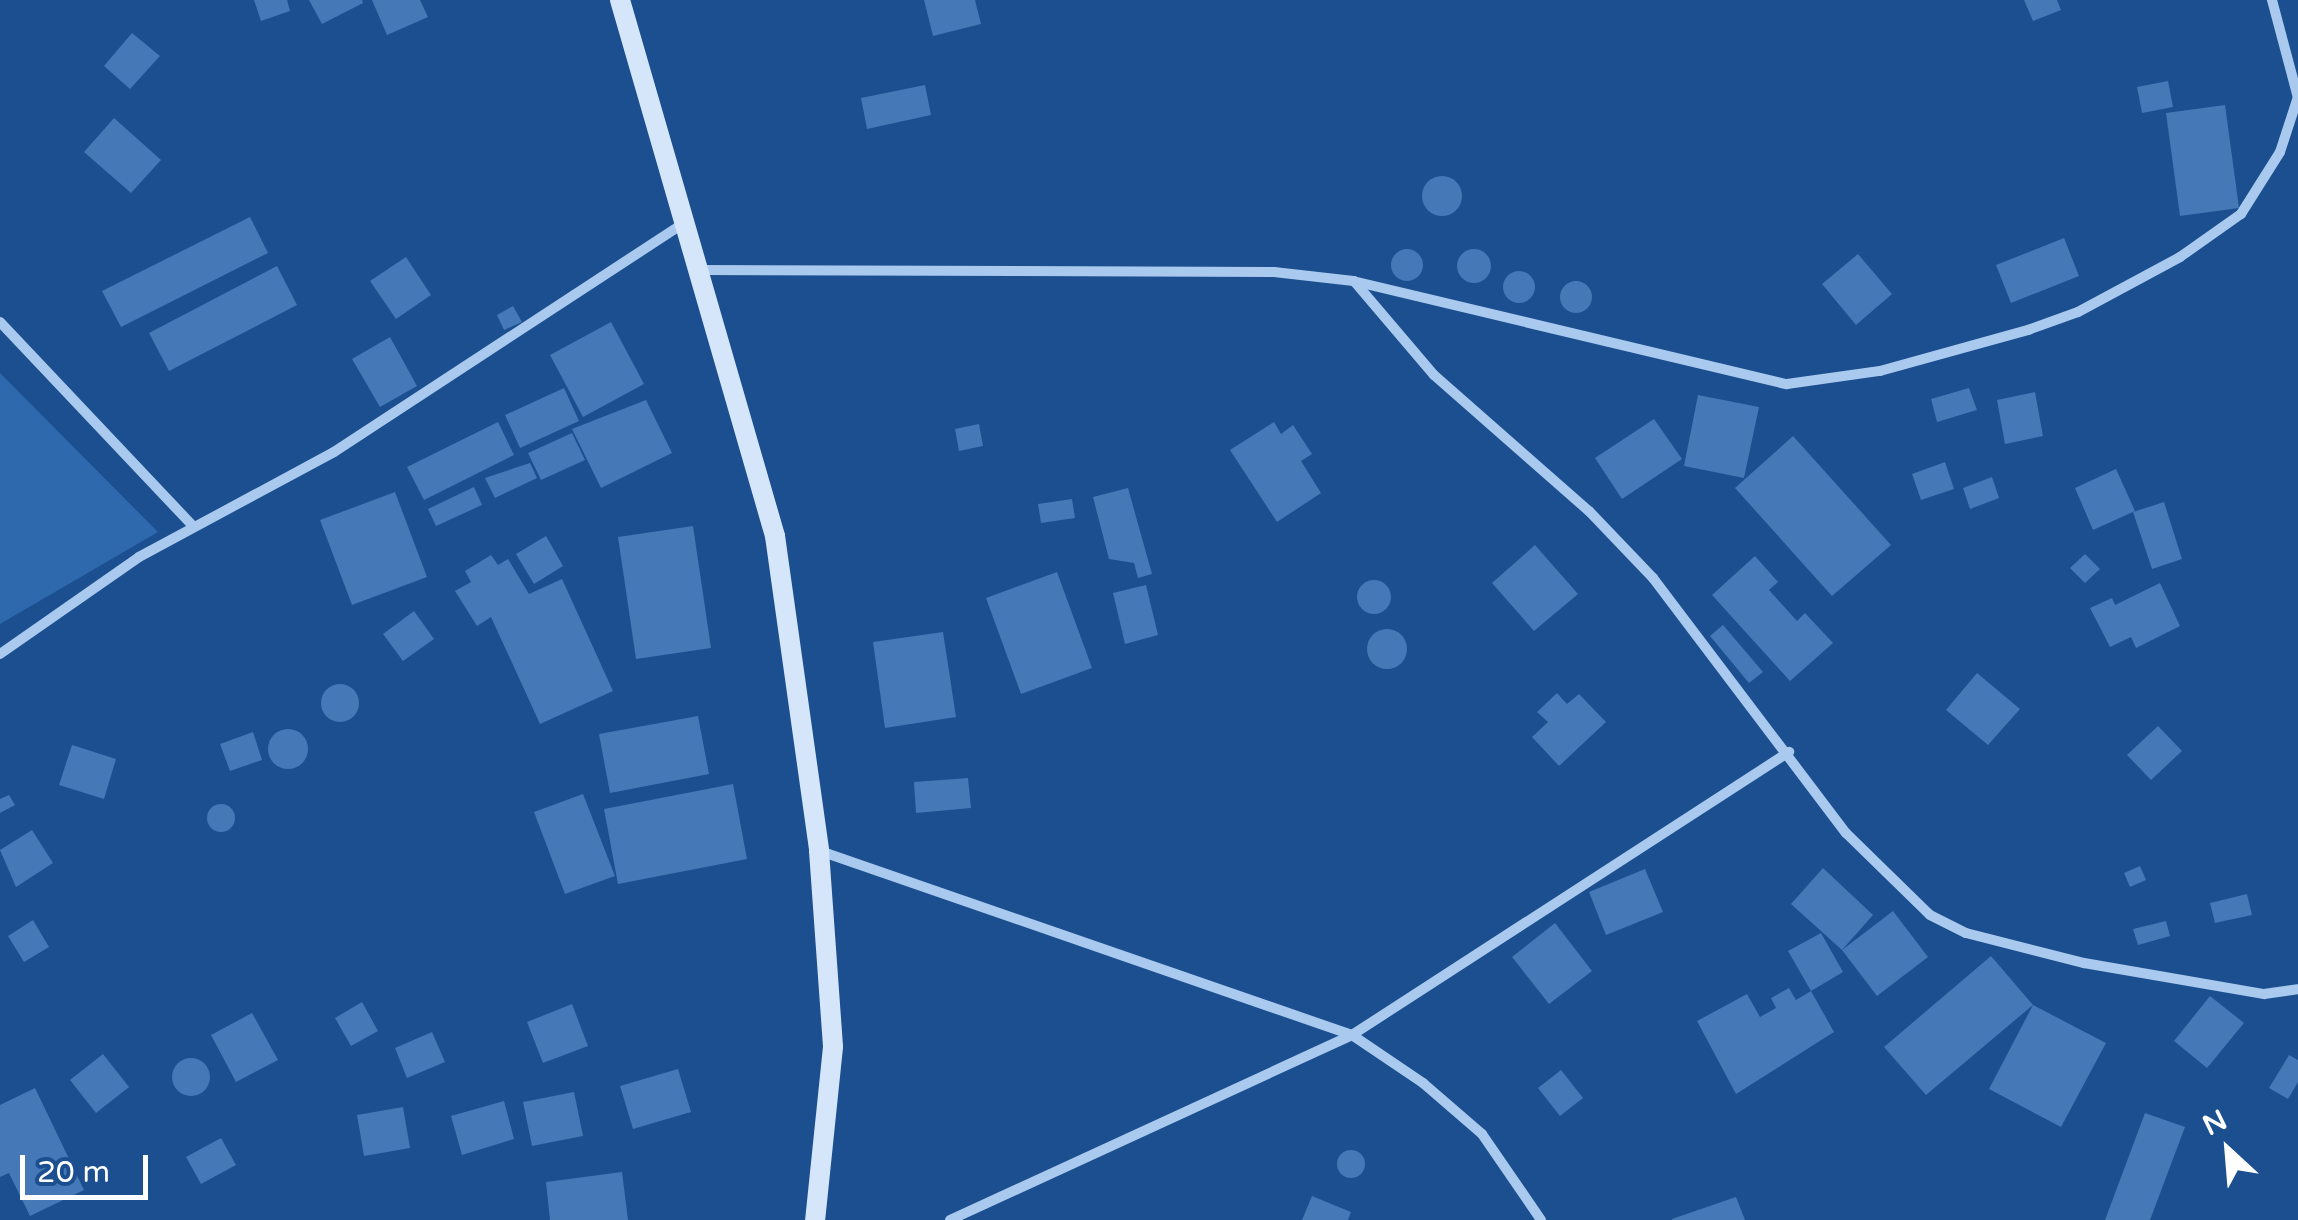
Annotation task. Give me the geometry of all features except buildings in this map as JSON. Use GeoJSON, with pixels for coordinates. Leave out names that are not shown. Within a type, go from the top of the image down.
{"type":"FeatureCollection","features":[{"type":"Feature","properties":{"kind":"street"},"geometry":{"type":"LineString","coordinates":[[620,0],[775,536],[819,850],[833,1046],[815,1220]]}},
{"type":"Feature","properties":{"kind":"street"},"geometry":{"type":"LineString","coordinates":[[701,270],[1274,272],[1353,281],[1787,384],[1880,371],[2078,312],[2180,258],[2241,214],[2280,152],[2298,98],[2272,0]]}},
{"type":"Feature","properties":{"kind":"street"},"geometry":{"type":"LineString","coordinates":[[0,654],[194,527],[334,452],[685,222]]}},
{"type":"Feature","properties":{"kind":"street"},"geometry":{"type":"LineString","coordinates":[[1353,281],[1434,375],[1589,511],[1653,578],[1789,752],[1846,833],[1930,914],[1966,933],[2146,974],[2264,994],[2298,990]]}},
{"type":"Feature","properties":{"kind":"street"},"geometry":{"type":"LineString","coordinates":[[0,322],[194,527]]}},
{"type":"Feature","properties":{"kind":"street"},"geometry":{"type":"LineString","coordinates":[[950,1220],[1352,1035],[1789,752]]}},
{"type":"Feature","properties":{"kind":"street"},"geometry":{"type":"LineString","coordinates":[[819,850],[1352,1035],[1423,1083],[1482,1134],[1540,1220]]}},
{"type":"Feature","properties":{"kind":"shaded area"},"geometry":{"type":"Polygon","coordinates":[[[0,373],[158,532],[0,624],[0,373]]]}}]}
